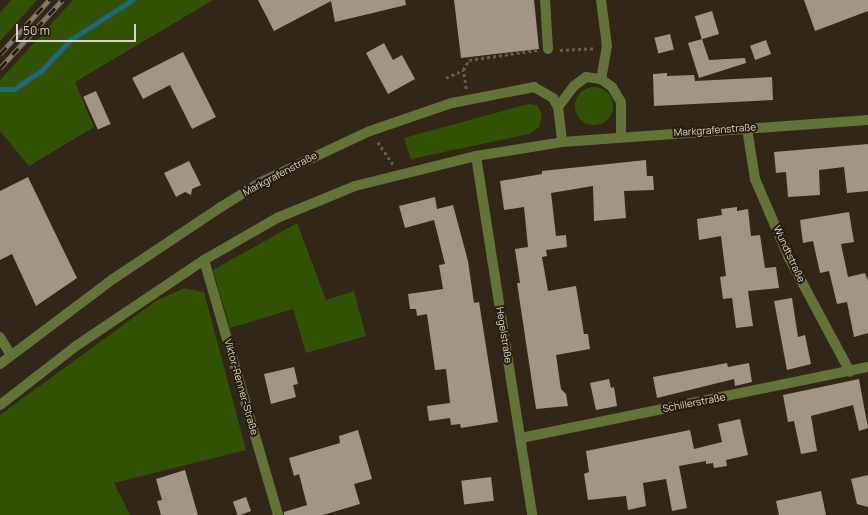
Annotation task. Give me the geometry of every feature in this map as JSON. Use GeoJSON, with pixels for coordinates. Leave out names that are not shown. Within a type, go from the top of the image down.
{"type":"FeatureCollection","features":[{"type":"Feature","properties":{"kind":"street"},"geometry":{"type":"LineString","coordinates":[[545,0],[548,49]]}},
{"type":"Feature","properties":{"kind":"street"},"geometry":{"type":"LineString","coordinates":[[600,0],[607,46],[601,79]]}},
{"type":"Feature","properties":{"kind":"street"},"geometry":{"type":"LineString","coordinates":[[562,142],[558,107],[574,86],[586,78],[601,79],[612,87],[621,102],[621,136]]}},
{"type":"Feature","properties":{"kind":"street","name":"Markgrafenstraße"},"geometry":{"type":"LineString","coordinates":[[0,364],[113,279],[221,207],[268,178],[370,131],[468,99],[534,87],[553,98],[558,107]]}},
{"type":"Feature","properties":{"kind":"street","name":"Markgrafenstraße"},"geometry":{"type":"LineString","coordinates":[[0,405],[76,346],[204,260],[277,218],[355,186],[399,173],[476,156],[562,142],[621,136],[868,120]]}},
{"type":"Feature","properties":{"kind":"street","name":"Wundtstraße"},"geometry":{"type":"LineString","coordinates":[[747,128],[756,179],[789,258],[850,372]]}},
{"type":"Feature","properties":{"kind":"street","name":"Hegelstraße"},"geometry":{"type":"LineString","coordinates":[[476,156],[532,515]]}},
{"type":"Feature","properties":{"kind":"street","name":"Viktor-Renner-Straße"},"geometry":{"type":"LineString","coordinates":[[204,260],[278,515]]}},
{"type":"Feature","properties":{"kind":"street"},"geometry":{"type":"LineString","coordinates":[[0,337],[11,355]]}},
{"type":"Feature","properties":{"kind":"street","name":"Schillerstraße"},"geometry":{"type":"LineString","coordinates":[[520,438],[850,372],[868,367]]}},
{"type":"Feature","properties":{"kind":"path"},"geometry":{"type":"LineString","coordinates":[[446,78],[463,70],[469,60],[548,49],[573,51],[607,46]]}},
{"type":"Feature","properties":{"kind":"path"},"geometry":{"type":"LineString","coordinates":[[463,70],[468,99]]}},
{"type":"Feature","properties":{"kind":"path"},"geometry":{"type":"LineString","coordinates":[[370,131],[399,173]]}},
{"type":"Feature","properties":{"kind":"green space"},"geometry":{"type":"Polygon","coordinates":[[[11,0],[37,0],[0,41],[0,13],[11,0]]]}},
{"type":"Feature","properties":{"kind":"green space"},"geometry":{"type":"Polygon","coordinates":[[[73,0],[213,0],[75,82],[94,127],[29,166],[0,131],[0,80],[73,0]]]}},
{"type":"Feature","properties":{"kind":"green space"},"geometry":{"type":"Polygon","coordinates":[[[594,87],[604,90],[610,96],[613,106],[610,116],[604,122],[594,125],[584,122],[578,116],[575,106],[578,96],[584,90],[594,87]]]}},
{"type":"Feature","properties":{"kind":"green space"},"geometry":{"type":"Polygon","coordinates":[[[528,104],[537,105],[542,114],[539,127],[529,134],[411,159],[404,138],[528,104]]]}},
{"type":"Feature","properties":{"kind":"green space"},"geometry":{"type":"Polygon","coordinates":[[[297,223],[326,300],[354,291],[366,336],[306,353],[293,309],[230,328],[213,270],[297,223]]]}},
{"type":"Feature","properties":{"kind":"green space"},"geometry":{"type":"Polygon","coordinates":[[[184,288],[204,292],[246,450],[114,483],[130,515],[0,515],[0,415],[156,301],[184,288]]]}},
{"type":"Feature","properties":{"kind":"building"},"geometry":{"type":"Polygon","coordinates":[[[258,0],[405,0],[406,5],[335,22],[331,1],[274,31],[258,0]]]}},
{"type":"Feature","properties":{"kind":"building"},"geometry":{"type":"Polygon","coordinates":[[[454,0],[534,0],[539,49],[461,58],[454,0]]]}},
{"type":"Feature","properties":{"kind":"building"},"geometry":{"type":"Polygon","coordinates":[[[804,0],[868,0],[868,11],[815,31],[804,0]]]}},
{"type":"Feature","properties":{"kind":"building"},"geometry":{"type":"Polygon","coordinates":[[[712,11],[719,34],[702,39],[695,16],[712,11]]]}},
{"type":"Feature","properties":{"kind":"building"},"geometry":{"type":"Polygon","coordinates":[[[670,34],[674,50],[658,53],[654,38],[670,34]]]}},
{"type":"Feature","properties":{"kind":"building"},"geometry":{"type":"Polygon","coordinates":[[[702,39],[709,60],[745,58],[746,63],[699,78],[688,43],[702,39]]]}},
{"type":"Feature","properties":{"kind":"building"},"geometry":{"type":"Polygon","coordinates":[[[766,40],[771,54],[755,60],[750,46],[766,40]]]}},
{"type":"Feature","properties":{"kind":"building"},"geometry":{"type":"Polygon","coordinates":[[[384,43],[393,60],[402,55],[415,79],[388,94],[366,53],[384,43]]]}},
{"type":"Feature","properties":{"kind":"building"},"geometry":{"type":"Polygon","coordinates":[[[183,52],[216,117],[192,129],[170,85],[143,99],[132,78],[183,52]]]}},
{"type":"Feature","properties":{"kind":"building"},"geometry":{"type":"Polygon","coordinates":[[[667,73],[667,76],[694,75],[695,81],[772,77],[773,100],[654,106],[653,74],[667,73]]]}},
{"type":"Feature","properties":{"kind":"building"},"geometry":{"type":"Polygon","coordinates":[[[96,91],[111,124],[98,130],[83,97],[96,91]]]}},
{"type":"Feature","properties":{"kind":"building"},"geometry":{"type":"Polygon","coordinates":[[[868,144],[868,191],[847,193],[844,167],[819,170],[820,195],[788,197],[786,172],[776,173],[774,152],[868,144]]]}},
{"type":"Feature","properties":{"kind":"building"},"geometry":{"type":"Polygon","coordinates":[[[646,160],[647,176],[653,176],[654,190],[624,191],[626,218],[594,221],[593,186],[551,193],[556,236],[566,235],[567,247],[546,250],[547,256],[542,257],[548,291],[576,286],[584,334],[588,334],[590,349],[556,355],[561,389],[566,394],[568,406],[536,409],[517,283],[520,283],[515,249],[528,247],[524,207],[504,210],[500,181],[542,174],[542,171],[646,160]]]}},
{"type":"Feature","properties":{"kind":"building"},"geometry":{"type":"Polygon","coordinates":[[[189,161],[201,185],[192,189],[191,195],[185,192],[176,197],[164,173],[189,161]]]}},
{"type":"Feature","properties":{"kind":"building"},"geometry":{"type":"Polygon","coordinates":[[[28,177],[77,278],[36,306],[12,254],[0,260],[0,191],[28,177]]]}},
{"type":"Feature","properties":{"kind":"building"},"geometry":{"type":"Polygon","coordinates":[[[435,197],[437,209],[453,205],[468,261],[474,303],[479,302],[498,422],[461,428],[460,424],[451,425],[450,418],[429,421],[427,406],[450,403],[446,369],[435,370],[427,314],[417,316],[416,309],[410,309],[408,294],[443,289],[439,265],[445,264],[434,220],[405,228],[399,206],[435,197]]]}},
{"type":"Feature","properties":{"kind":"building"},"geometry":{"type":"Polygon","coordinates":[[[737,207],[737,211],[748,209],[751,236],[760,235],[765,268],[776,267],[779,288],[748,291],[753,326],[736,328],[732,298],[723,299],[720,277],[726,276],[721,236],[699,240],[697,219],[722,215],[721,209],[737,207]]]}},
{"type":"Feature","properties":{"kind":"building"},"geometry":{"type":"Polygon","coordinates":[[[849,212],[854,242],[841,244],[848,277],[865,273],[868,281],[868,333],[854,337],[847,302],[837,304],[829,271],[820,273],[813,241],[803,243],[800,220],[849,212]]]}},
{"type":"Feature","properties":{"kind":"building"},"geometry":{"type":"Polygon","coordinates":[[[792,298],[798,337],[805,335],[811,364],[787,370],[774,301],[792,298]]]}},
{"type":"Feature","properties":{"kind":"building"},"geometry":{"type":"Polygon","coordinates":[[[727,363],[728,367],[749,363],[752,382],[735,386],[734,379],[657,398],[653,377],[727,363]]]}},
{"type":"Feature","properties":{"kind":"building"},"geometry":{"type":"Polygon","coordinates":[[[294,367],[298,384],[293,385],[296,397],[271,404],[264,374],[294,367]]]}},
{"type":"Feature","properties":{"kind":"building"},"geometry":{"type":"Polygon","coordinates":[[[609,379],[611,388],[614,387],[617,406],[596,410],[590,383],[609,379]]]}},
{"type":"Feature","properties":{"kind":"building"},"geometry":{"type":"Polygon","coordinates":[[[859,379],[868,428],[859,431],[853,405],[811,416],[817,451],[801,454],[794,421],[788,422],[783,395],[859,379]]]}},
{"type":"Feature","properties":{"kind":"building"},"geometry":{"type":"Polygon","coordinates":[[[740,419],[748,455],[726,460],[727,466],[714,468],[713,463],[706,464],[706,461],[679,466],[687,508],[672,511],[666,479],[643,483],[646,506],[628,510],[626,496],[588,500],[584,474],[589,472],[586,451],[690,430],[694,449],[722,442],[718,424],[740,419]]]}},
{"type":"Feature","properties":{"kind":"building"},"geometry":{"type":"Polygon","coordinates":[[[358,430],[372,479],[354,484],[360,504],[323,515],[284,515],[284,512],[307,505],[299,474],[294,476],[289,458],[340,443],[339,436],[358,430]]]}},
{"type":"Feature","properties":{"kind":"building"},"geometry":{"type":"Polygon","coordinates":[[[185,470],[198,515],[161,515],[157,501],[162,500],[156,479],[185,470]]]}},
{"type":"Feature","properties":{"kind":"building"},"geometry":{"type":"Polygon","coordinates":[[[868,475],[868,507],[857,504],[851,479],[868,475]]]}},
{"type":"Feature","properties":{"kind":"building"},"geometry":{"type":"Polygon","coordinates":[[[491,477],[494,501],[464,504],[461,481],[491,477]]]}},
{"type":"Feature","properties":{"kind":"building"},"geometry":{"type":"Polygon","coordinates":[[[821,491],[826,515],[779,515],[776,501],[821,491]]]}},
{"type":"Feature","properties":{"kind":"building"},"geometry":{"type":"Polygon","coordinates":[[[246,497],[251,511],[238,515],[233,502],[246,497]]]}},
{"type":"Feature","properties":{"kind":"waterway"},"geometry":{"type":"LineString","coordinates":[[0,89],[14,89],[41,71],[70,40],[132,0]]}},
{"type":"Feature","properties":{"kind":"railway"},"geometry":{"type":"LineString","coordinates":[[0,54],[49,0]]}},
{"type":"Feature","properties":{"kind":"railway"},"geometry":{"type":"LineString","coordinates":[[0,68],[62,0]]}}]}
